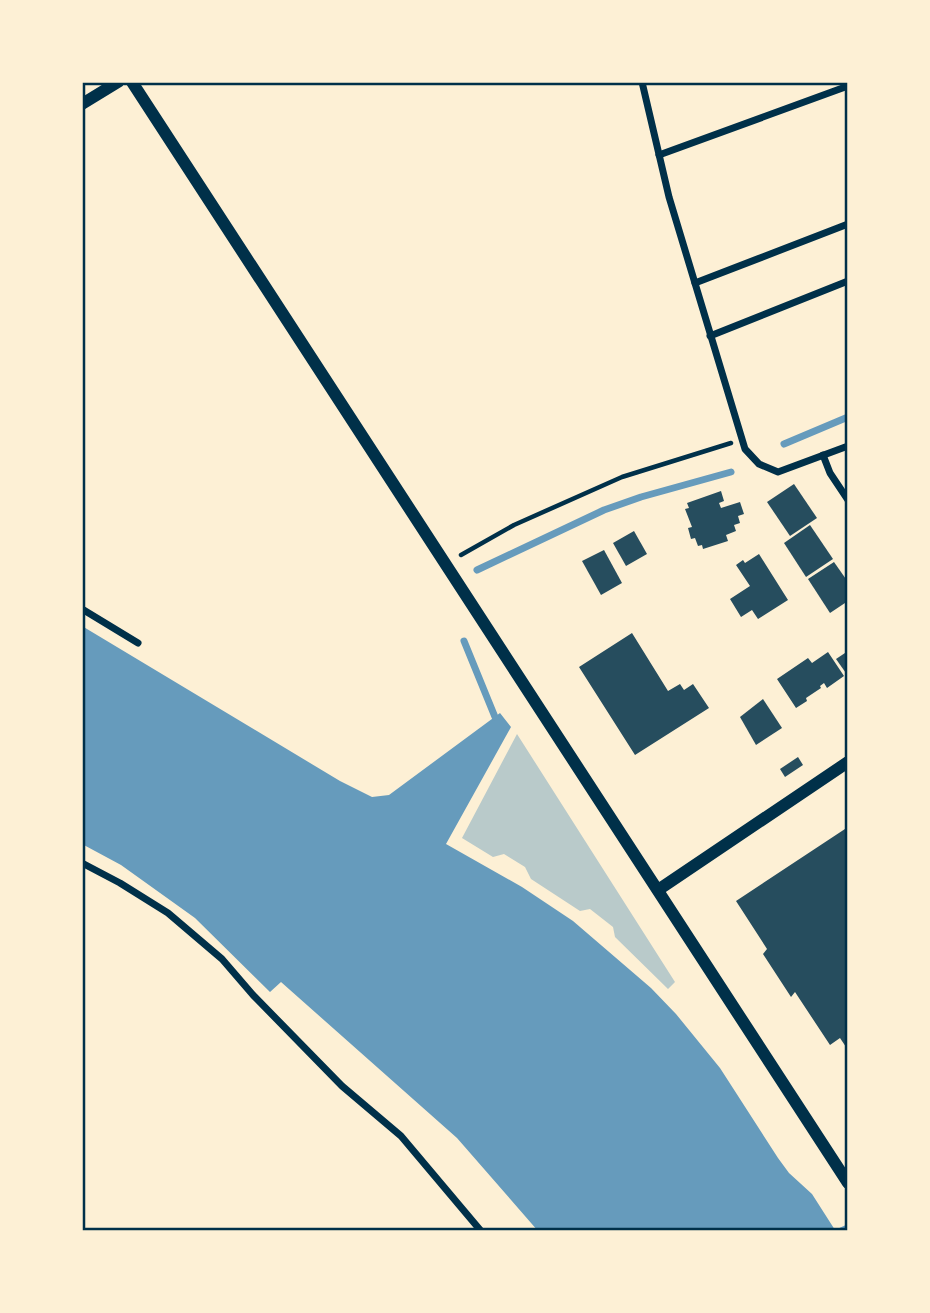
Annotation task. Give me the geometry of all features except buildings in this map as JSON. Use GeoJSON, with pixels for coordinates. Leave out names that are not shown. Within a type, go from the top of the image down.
{"type":"FeatureCollection","features":[{"type":"Feature","properties":{"kind":"street"},"geometry":{"type":"LineString","coordinates":[[82,104],[118,82]]}},
{"type":"Feature","properties":{"kind":"street"},"geometry":{"type":"LineString","coordinates":[[132,82],[848,1183]]}},
{"type":"Feature","properties":{"kind":"street"},"geometry":{"type":"LineString","coordinates":[[642,82],[659,155],[745,449],[760,464],[778,472],[848,446]]}},
{"type":"Feature","properties":{"kind":"street"},"geometry":{"type":"LineString","coordinates":[[659,155],[848,86]]}},
{"type":"Feature","properties":{"kind":"street"},"geometry":{"type":"LineString","coordinates":[[695,283],[848,224]]}},
{"type":"Feature","properties":{"kind":"street"},"geometry":{"type":"LineString","coordinates":[[710,336],[848,281]]}},
{"type":"Feature","properties":{"kind":"street"},"geometry":{"type":"LineString","coordinates":[[823,456],[830,473],[848,500]]}},
{"type":"Feature","properties":{"kind":"street"},"geometry":{"type":"LineString","coordinates":[[82,609],[138,643]]}},
{"type":"Feature","properties":{"kind":"street"},"geometry":{"type":"LineString","coordinates":[[658,890],[848,762]]}},
{"type":"Feature","properties":{"kind":"street"},"geometry":{"type":"LineString","coordinates":[[82,863],[168,913],[222,959],[253,995],[342,1086],[401,1136],[481,1231]]}},
{"type":"Feature","properties":{"kind":"path"},"geometry":{"type":"LineString","coordinates":[[461,555],[514,525],[622,477],[742,439]]}},
{"type":"Feature","properties":{"kind":"shaded area"},"geometry":{"type":"Polygon","coordinates":[[[517,734],[675,982],[668,989],[615,937],[613,927],[590,909],[580,911],[531,879],[525,867],[504,854],[493,857],[462,838],[517,734]]]}},
{"type":"Feature","properties":{"kind":"water"},"geometry":{"type":"Polygon","coordinates":[[[82,626],[340,781],[372,797],[389,795],[500,713],[511,727],[446,844],[522,887],[573,921],[651,988],[720,1068],[778,1158],[789,1173],[812,1194],[835,1230],[848,1224],[848,1231],[538,1231],[457,1138],[281,982],[270,992],[195,918],[121,865],[82,844],[82,626]]]}},
{"type":"Feature","properties":{"kind":"waterway"},"geometry":{"type":"LineString","coordinates":[[784,444],[848,417]]}},
{"type":"Feature","properties":{"kind":"waterway"},"geometry":{"type":"LineString","coordinates":[[477,570],[604,510],[731,472]]}},
{"type":"Feature","properties":{"kind":"waterway"},"geometry":{"type":"LineString","coordinates":[[464,641],[495,717]]}}]}
